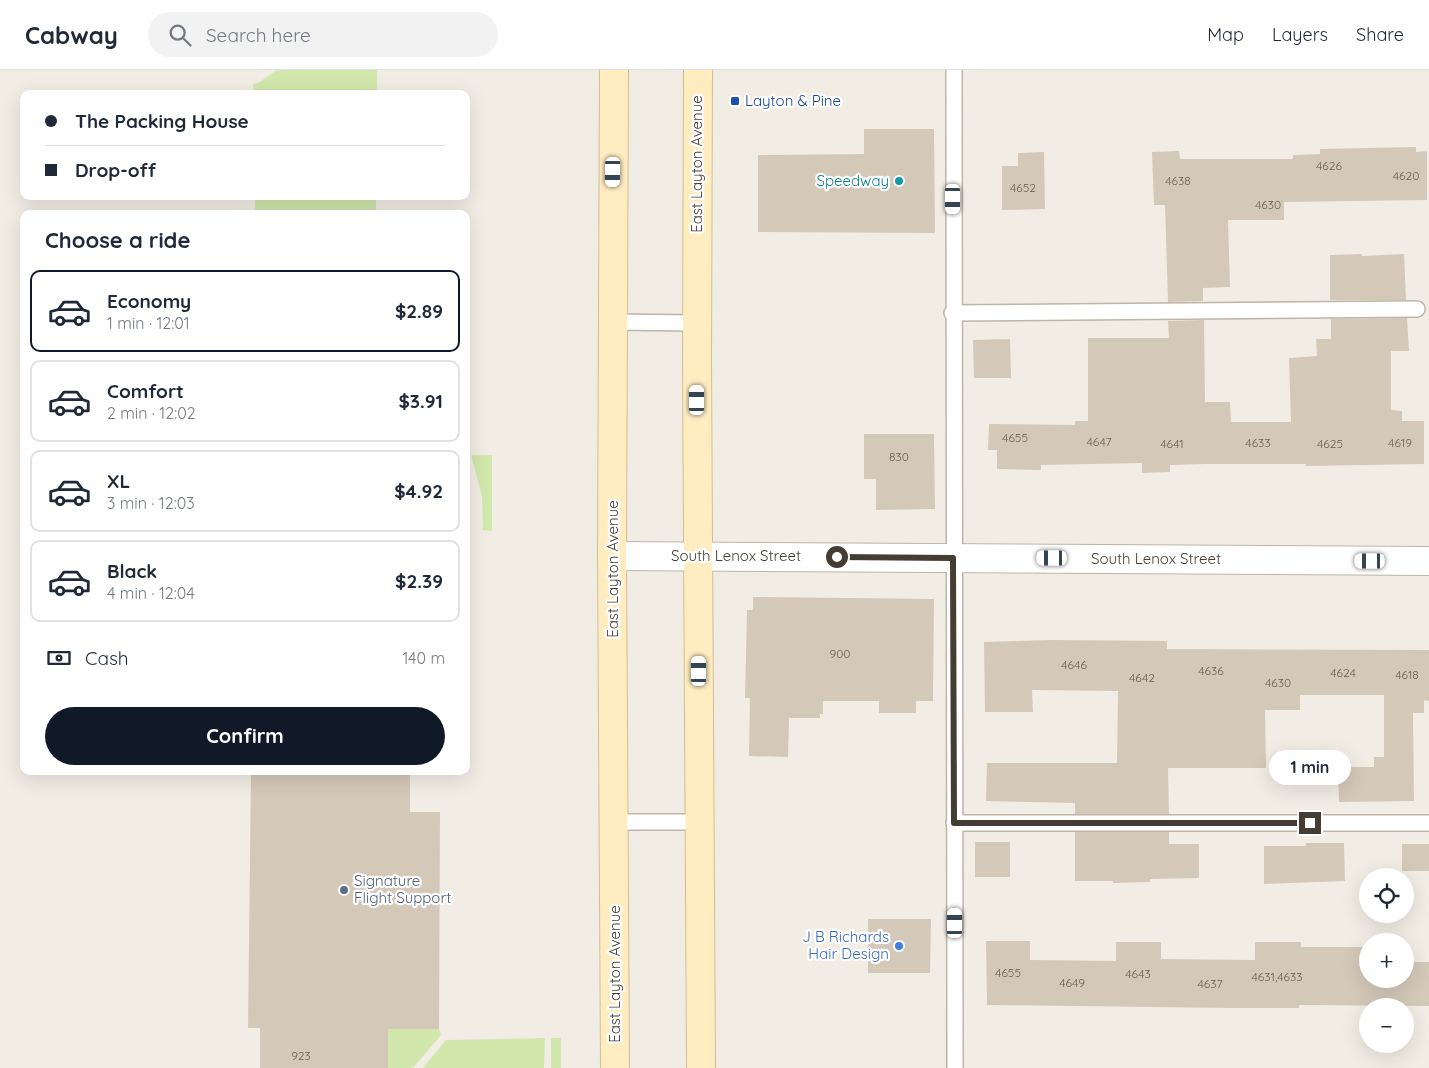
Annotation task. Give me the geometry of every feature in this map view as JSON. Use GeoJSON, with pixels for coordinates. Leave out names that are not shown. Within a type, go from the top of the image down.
{"type":"FeatureCollection","features":[{"type":"Feature","properties":{"kind":"main road","name":"East Layton Avenue"},"geometry":{"type":"LineString","coordinates":[[614,70],[612,556],[615,1068]]}},
{"type":"Feature","properties":{"kind":"main road","name":"East Layton Avenue"},"geometry":{"type":"LineString","coordinates":[[698,70],[697,323],[701,1068]]}},
{"type":"Feature","properties":{"kind":"street","name":"South Lenox Street"},"geometry":{"type":"LineString","coordinates":[[612,556],[1429,561]]}},
{"type":"Feature","properties":{"kind":"lane"},"geometry":{"type":"LineString","coordinates":[[954,70],[952,313],[955,1068]]}},
{"type":"Feature","properties":{"kind":"lane"},"geometry":{"type":"LineString","coordinates":[[952,313],[1417,309]]}},
{"type":"Feature","properties":{"kind":"lane"},"geometry":{"type":"LineString","coordinates":[[613,322],[697,323]]}},
{"type":"Feature","properties":{"kind":"lane"},"geometry":{"type":"LineString","coordinates":[[615,822],[700,822]]}},
{"type":"Feature","properties":{"kind":"lane"},"geometry":{"type":"LineString","coordinates":[[954,823],[1429,823]]}},
{"type":"Feature","properties":{"kind":"green space"},"geometry":{"type":"Polygon","coordinates":[[[277,70],[377,70],[377,90],[254,90],[253,84],[258,83],[277,70]]]}},
{"type":"Feature","properties":{"kind":"green space"},"geometry":{"type":"Polygon","coordinates":[[[255,200],[376,200],[376,210],[255,210],[255,200]]]}},
{"type":"Feature","properties":{"kind":"green space"},"geometry":{"type":"Polygon","coordinates":[[[471,455],[492,455],[492,531],[483,530],[482,496],[471,455]]]}},
{"type":"Feature","properties":{"kind":"green space"},"geometry":{"type":"Polygon","coordinates":[[[388,1029],[439,1029],[441,1035],[413,1068],[388,1068],[388,1029]]]}},
{"type":"Feature","properties":{"kind":"green space"},"geometry":{"type":"Polygon","coordinates":[[[545,1038],[544,1068],[423,1068],[446,1040],[545,1038]]]}},
{"type":"Feature","properties":{"kind":"green space"},"geometry":{"type":"Polygon","coordinates":[[[551,1038],[561,1038],[561,1068],[551,1068],[551,1038]]]}},
{"type":"Feature","properties":{"kind":"building"},"geometry":{"type":"Polygon","coordinates":[[[864,129],[934,129],[935,233],[758,232],[758,155],[864,154],[864,129]]]}},
{"type":"Feature","properties":{"kind":"building"},"geometry":{"type":"Polygon","coordinates":[[[1416,147],[1416,152],[1427,151],[1427,200],[1284,202],[1284,220],[1228,220],[1230,287],[1203,288],[1203,301],[1168,302],[1165,205],[1154,205],[1152,152],[1179,151],[1180,159],[1293,159],[1293,155],[1320,154],[1320,149],[1416,147]]]}},
{"type":"Feature","properties":{"kind":"building"},"geometry":{"type":"Polygon","coordinates":[[[1044,152],[1045,209],[1002,210],[1002,166],[1018,166],[1018,153],[1044,152]]]}},
{"type":"Feature","properties":{"kind":"building"},"geometry":{"type":"Polygon","coordinates":[[[1362,254],[1362,256],[1404,254],[1406,300],[1330,300],[1330,255],[1362,254]]]}},
{"type":"Feature","properties":{"kind":"building"},"geometry":{"type":"Polygon","coordinates":[[[1407,318],[1409,351],[1391,351],[1391,410],[1402,411],[1402,421],[1424,421],[1424,464],[1306,466],[1306,464],[1170,465],[1170,472],[1142,473],[1142,463],[1041,465],[1041,470],[997,469],[997,450],[988,450],[989,424],[1075,425],[1075,421],[1088,421],[1088,338],[1169,338],[1168,321],[1204,320],[1205,402],[1230,402],[1231,422],[1291,422],[1289,358],[1317,356],[1316,339],[1331,339],[1331,319],[1407,318]]]}},
{"type":"Feature","properties":{"kind":"building"},"geometry":{"type":"Polygon","coordinates":[[[1010,339],[1011,378],[974,378],[973,340],[1010,339]]]}},
{"type":"Feature","properties":{"kind":"building"},"geometry":{"type":"Polygon","coordinates":[[[864,434],[934,434],[935,509],[876,510],[876,479],[864,479],[864,434]]]}},
{"type":"Feature","properties":{"kind":"building"},"geometry":{"type":"Polygon","coordinates":[[[753,597],[934,599],[933,701],[916,701],[916,713],[879,713],[879,701],[823,701],[823,714],[820,714],[820,718],[789,718],[788,757],[749,756],[750,698],[745,698],[747,610],[753,610],[753,597]]]}},
{"type":"Feature","properties":{"kind":"building"},"geometry":{"type":"Polygon","coordinates":[[[1052,640],[1167,641],[1167,649],[1429,650],[1429,701],[1424,700],[1424,713],[1413,713],[1414,801],[1339,802],[1338,767],[1374,767],[1374,757],[1384,757],[1384,695],[1300,695],[1300,710],[1265,710],[1266,768],[1168,768],[1169,814],[1075,814],[1075,803],[986,801],[987,763],[1117,763],[1118,691],[1032,690],[1033,712],[985,712],[984,642],[1052,640]]]}},
{"type":"Feature","properties":{"kind":"building","name":"Signature Flight Support"},"geometry":{"type":"Polygon","coordinates":[[[251,775],[410,775],[410,812],[440,812],[439,1029],[388,1029],[388,1068],[260,1068],[260,1028],[248,1028],[251,775]]]}},
{"type":"Feature","properties":{"kind":"building"},"geometry":{"type":"Polygon","coordinates":[[[1075,832],[1169,832],[1169,844],[1199,844],[1199,878],[1150,879],[1150,882],[1113,883],[1113,881],[1075,881],[1075,832]]]}},
{"type":"Feature","properties":{"kind":"building"},"geometry":{"type":"Polygon","coordinates":[[[975,842],[1010,842],[1010,877],[975,877],[975,842]]]}},
{"type":"Feature","properties":{"kind":"building"},"geometry":{"type":"Polygon","coordinates":[[[1306,843],[1344,843],[1345,881],[1264,884],[1264,846],[1306,846],[1306,843]]]}},
{"type":"Feature","properties":{"kind":"building"},"geometry":{"type":"Polygon","coordinates":[[[1402,844],[1429,844],[1429,871],[1414,871],[1414,868],[1402,868],[1402,844]]]}},
{"type":"Feature","properties":{"kind":"building","name":"J B Richards Hair Design"},"geometry":{"type":"Polygon","coordinates":[[[868,919],[931,919],[930,973],[868,973],[868,919]]]}},
{"type":"Feature","properties":{"kind":"building"},"geometry":{"type":"Polygon","coordinates":[[[986,941],[1030,941],[1030,960],[1116,961],[1116,942],[1161,942],[1161,959],[1255,960],[1255,942],[1301,942],[1301,947],[1359,947],[1359,988],[1414,988],[1414,962],[1429,962],[1429,1006],[1414,1006],[1414,998],[1359,998],[1359,1005],[1299,1005],[1299,1008],[987,1005],[986,941]]]}},
{"type":"Feature","properties":{"kind":"place","name":"Layton & Pine"},"geometry":{"type":"Point","coordinates":[735,101]}},
{"type":"Feature","properties":{"kind":"place","name":"Speedway"},"geometry":{"type":"Point","coordinates":[899,181]}},
{"type":"Feature","properties":{"kind":"place","name":"Signature Flight Support"},"geometry":{"type":"Point","coordinates":[344,890]}},
{"type":"Feature","properties":{"kind":"place","name":"J B Richards Hair Design"},"geometry":{"type":"Point","coordinates":[899,946]}},
{"type":"Feature","properties":{"kind":"route"},"geometry":{"type":"LineString","coordinates":[[837,557],[953,558],[954,823],[1310,823]]}}]}
